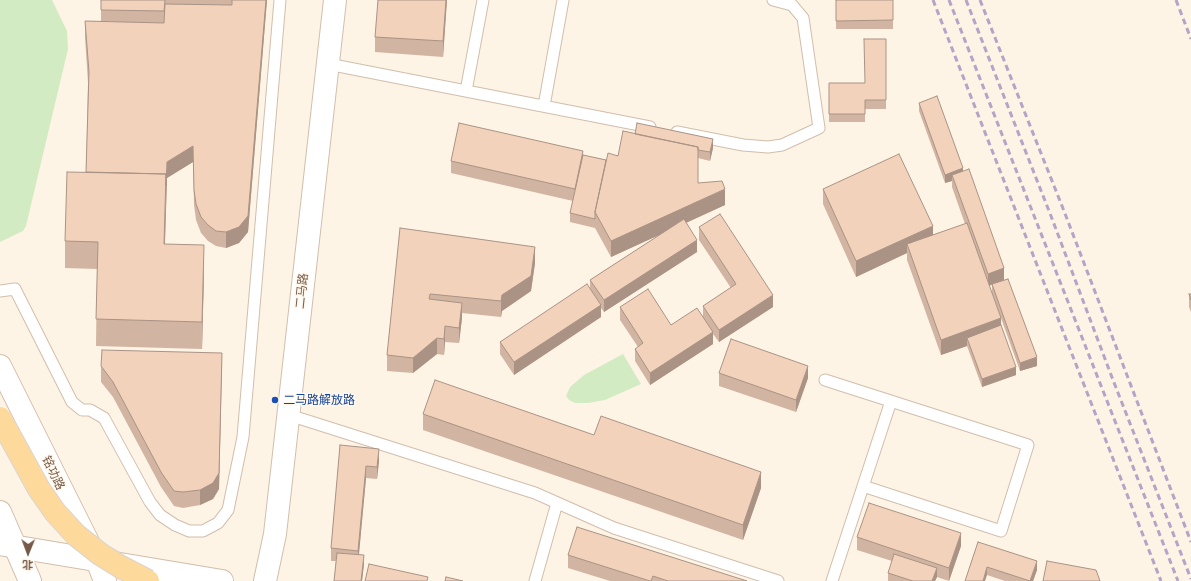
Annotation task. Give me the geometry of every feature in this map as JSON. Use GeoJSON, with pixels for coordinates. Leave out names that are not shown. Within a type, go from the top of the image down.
{"type":"FeatureCollection","features":[{"type":"Feature","properties":{"kind":"main road"},"geometry":{"type":"LineString","coordinates":[[0,418],[16,451],[55,512],[76,535],[100,554],[148,581]]}},
{"type":"Feature","properties":{"kind":"street","name":"二马路"},"geometry":{"type":"LineString","coordinates":[[265,581],[275,534],[335,0]]}},
{"type":"Feature","properties":{"kind":"street","name":"铭功路"},"geometry":{"type":"LineString","coordinates":[[0,366],[97,560],[105,581]]}},
{"type":"Feature","properties":{"kind":"street"},"geometry":{"type":"LineString","coordinates":[[0,512],[7,545],[30,581]]}},
{"type":"Feature","properties":{"kind":"street"},"geometry":{"type":"LineString","coordinates":[[7,545],[222,581]]}},
{"type":"Feature","properties":{"kind":"lane"},"geometry":{"type":"LineString","coordinates":[[0,291],[15,289],[72,402],[82,410],[90,410],[104,418],[150,502],[160,514],[176,525],[189,531],[203,531],[218,523],[228,510],[243,437],[280,0]]}},
{"type":"Feature","properties":{"kind":"lane"},"geometry":{"type":"LineString","coordinates":[[466,91],[482,0]]}},
{"type":"Feature","properties":{"kind":"lane"},"geometry":{"type":"LineString","coordinates":[[544,106],[563,0]]}},
{"type":"Feature","properties":{"kind":"lane"},"geometry":{"type":"LineString","coordinates":[[328,64],[743,145],[768,147],[782,145],[819,128],[803,18],[792,5],[773,0]]}},
{"type":"Feature","properties":{"kind":"lane"},"geometry":{"type":"LineString","coordinates":[[825,380],[1028,445],[1001,531],[863,486]]}},
{"type":"Feature","properties":{"kind":"lane"},"geometry":{"type":"LineString","coordinates":[[832,581],[891,401]]}},
{"type":"Feature","properties":{"kind":"lane"},"geometry":{"type":"LineString","coordinates":[[289,415],[535,493],[614,528],[778,581]]}},
{"type":"Feature","properties":{"kind":"lane"},"geometry":{"type":"LineString","coordinates":[[535,581],[557,503]]}},
{"type":"Feature","properties":{"kind":"green space"},"geometry":{"type":"Polygon","coordinates":[[[0,0],[52,0],[67,31],[68,49],[26,226],[23,231],[0,242],[0,0]]]}},
{"type":"Feature","properties":{"kind":"green space"},"geometry":{"type":"Polygon","coordinates":[[[623,354],[641,384],[605,400],[588,403],[575,403],[569,400],[566,396],[570,387],[584,375],[623,354]]]}},
{"type":"Feature","properties":{"kind":"building"},"geometry":{"type":"Polygon","coordinates":[[[101,0],[165,0],[164,11],[101,10],[101,0]]]}},
{"type":"Feature","properties":{"kind":"building"},"geometry":{"type":"Polygon","coordinates":[[[232,0],[266,0],[248,216],[239,227],[226,232],[216,231],[208,225],[201,217],[196,204],[194,190],[193,146],[167,162],[166,186],[166,174],[86,172],[89,72],[85,21],[164,23],[165,4],[232,5],[232,0]]]}},
{"type":"Feature","properties":{"kind":"building"},"geometry":{"type":"Polygon","coordinates":[[[378,0],[446,0],[443,41],[375,37],[378,0]]]}},
{"type":"Feature","properties":{"kind":"building"},"geometry":{"type":"Polygon","coordinates":[[[836,0],[893,0],[893,20],[836,21],[836,0]]]}},
{"type":"Feature","properties":{"kind":"building"},"geometry":{"type":"Polygon","coordinates":[[[864,39],[886,39],[886,100],[865,100],[865,114],[829,114],[829,83],[865,83],[864,39]]]}},
{"type":"Feature","properties":{"kind":"building"},"geometry":{"type":"Polygon","coordinates":[[[937,96],[963,168],[945,175],[919,103],[937,96]]]}},
{"type":"Feature","properties":{"kind":"building"},"geometry":{"type":"Polygon","coordinates":[[[459,123],[583,151],[575,189],[451,161],[459,123]]]}},
{"type":"Feature","properties":{"kind":"building"},"geometry":{"type":"Polygon","coordinates":[[[637,123],[713,139],[710,152],[698,150],[698,147],[635,134],[637,123]]]}},
{"type":"Feature","properties":{"kind":"building"},"geometry":{"type":"Polygon","coordinates":[[[623,131],[698,147],[698,183],[722,181],[725,189],[611,241],[595,212],[608,153],[618,156],[623,131]]]}},
{"type":"Feature","properties":{"kind":"building"},"geometry":{"type":"Polygon","coordinates":[[[899,154],[933,226],[856,261],[823,189],[899,154]]]}},
{"type":"Feature","properties":{"kind":"building"},"geometry":{"type":"Polygon","coordinates":[[[583,155],[606,160],[595,212],[595,219],[570,213],[583,155]]]}},
{"type":"Feature","properties":{"kind":"building"},"geometry":{"type":"Polygon","coordinates":[[[969,169],[1004,268],[988,274],[952,175],[969,169]]]}},
{"type":"Feature","properties":{"kind":"building"},"geometry":{"type":"Polygon","coordinates":[[[67,172],[166,174],[164,244],[204,245],[202,322],[96,319],[98,242],[65,241],[67,172]]]}},
{"type":"Feature","properties":{"kind":"building"},"geometry":{"type":"Polygon","coordinates":[[[720,214],[773,295],[719,330],[703,306],[736,284],[699,227],[720,214]]]}},
{"type":"Feature","properties":{"kind":"building"},"geometry":{"type":"Polygon","coordinates":[[[684,219],[697,240],[604,300],[590,280],[684,219]]]}},
{"type":"Feature","properties":{"kind":"building"},"geometry":{"type":"Polygon","coordinates":[[[967,223],[1001,318],[941,340],[907,244],[967,223]]]}},
{"type":"Feature","properties":{"kind":"building"},"geometry":{"type":"Polygon","coordinates":[[[400,228],[535,247],[531,276],[502,295],[501,301],[430,294],[429,299],[462,303],[459,328],[445,326],[444,339],[437,338],[413,358],[387,355],[400,228]]]}},
{"type":"Feature","properties":{"kind":"building"},"geometry":{"type":"Polygon","coordinates":[[[1008,279],[1037,357],[1020,363],[992,284],[1008,279]]]}},
{"type":"Feature","properties":{"kind":"building"},"geometry":{"type":"Polygon","coordinates":[[[587,284],[601,305],[514,362],[500,342],[587,284]]]}},
{"type":"Feature","properties":{"kind":"building"},"geometry":{"type":"Polygon","coordinates":[[[648,289],[671,325],[697,308],[713,332],[650,373],[635,349],[643,343],[620,307],[648,289]]]}},
{"type":"Feature","properties":{"kind":"building"},"geometry":{"type":"Polygon","coordinates":[[[1001,325],[1016,367],[982,379],[967,338],[1001,325]]]}},
{"type":"Feature","properties":{"kind":"building"},"geometry":{"type":"Polygon","coordinates":[[[731,339],[808,366],[796,400],[719,373],[731,339]]]}},
{"type":"Feature","properties":{"kind":"building"},"geometry":{"type":"Polygon","coordinates":[[[102,350],[222,353],[219,473],[213,483],[200,490],[183,492],[174,491],[161,472],[113,382],[101,366],[102,350]]]}},
{"type":"Feature","properties":{"kind":"building"},"geometry":{"type":"Polygon","coordinates":[[[435,380],[594,435],[601,416],[761,472],[743,525],[423,414],[435,380]]]}},
{"type":"Feature","properties":{"kind":"building"},"geometry":{"type":"Polygon","coordinates":[[[340,445],[379,449],[377,467],[366,466],[358,551],[331,548],[340,445]]]}},
{"type":"Feature","properties":{"kind":"building"},"geometry":{"type":"Polygon","coordinates":[[[869,503],[961,533],[949,568],[857,537],[869,503]]]}},
{"type":"Feature","properties":{"kind":"building"},"geometry":{"type":"Polygon","coordinates":[[[577,527],[747,581],[668,581],[653,576],[650,581],[568,555],[577,527]]]}},
{"type":"Feature","properties":{"kind":"building"},"geometry":{"type":"Polygon","coordinates":[[[978,542],[1037,561],[1030,581],[987,567],[983,581],[965,581],[978,542]]]}},
{"type":"Feature","properties":{"kind":"building"},"geometry":{"type":"Polygon","coordinates":[[[337,553],[364,555],[361,581],[334,581],[337,553]]]}},
{"type":"Feature","properties":{"kind":"building"},"geometry":{"type":"Polygon","coordinates":[[[894,554],[937,568],[932,581],[913,581],[888,573],[894,554]]]}},
{"type":"Feature","properties":{"kind":"building"},"geometry":{"type":"Polygon","coordinates":[[[1047,561],[1096,570],[1100,581],[1043,581],[1047,561]]]}},
{"type":"Feature","properties":{"kind":"building"},"geometry":{"type":"Polygon","coordinates":[[[369,564],[428,577],[427,581],[365,581],[369,564]]]}},
{"type":"Feature","properties":{"kind":"building"},"geometry":{"type":"Polygon","coordinates":[[[446,577],[463,581],[445,581],[446,577]]]}},
{"type":"Feature","properties":{"kind":"railway"},"geometry":{"type":"LineString","coordinates":[[933,0],[1161,581]]}},
{"type":"Feature","properties":{"kind":"railway"},"geometry":{"type":"LineString","coordinates":[[949,0],[1178,581]]}},
{"type":"Feature","properties":{"kind":"railway"},"geometry":{"type":"LineString","coordinates":[[966,0],[1191,579]]}},
{"type":"Feature","properties":{"kind":"railway"},"geometry":{"type":"LineString","coordinates":[[980,0],[1064,211],[1191,542]]}},
{"type":"Feature","properties":{"kind":"railway"},"geometry":{"type":"LineString","coordinates":[[1176,0],[1191,39]]}},
{"type":"Feature","properties":{"kind":"place","name":"二马路解放路"},"geometry":{"type":"Point","coordinates":[275,400]}}]}
